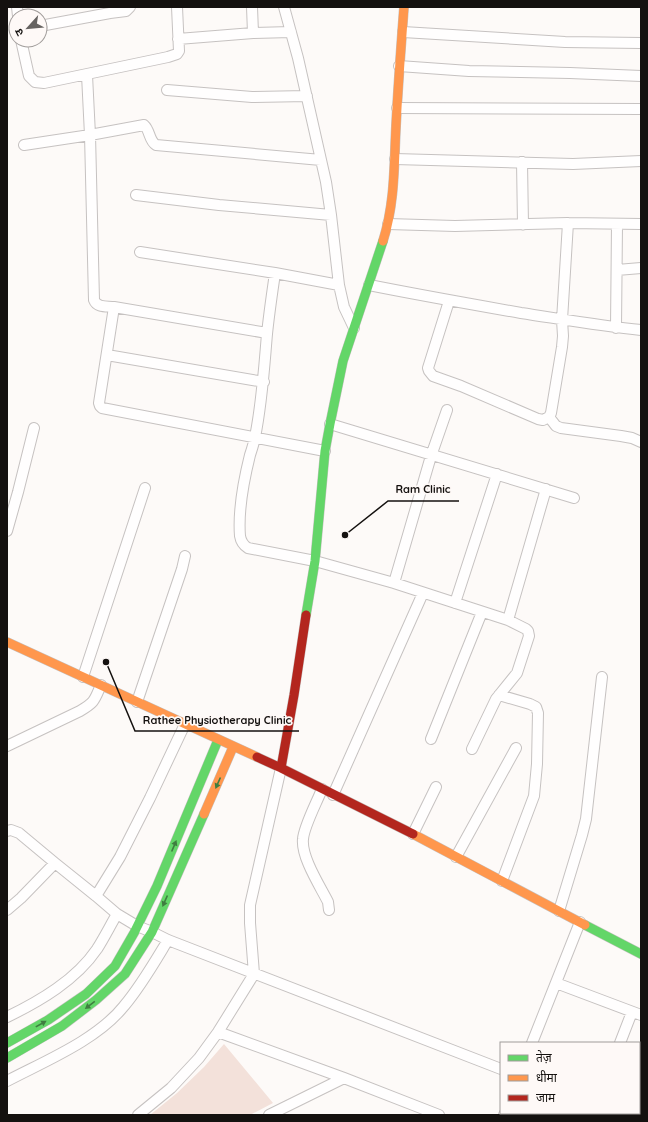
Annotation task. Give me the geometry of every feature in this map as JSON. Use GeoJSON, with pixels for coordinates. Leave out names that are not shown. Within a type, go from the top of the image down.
{"type":"FeatureCollection","features":[{"type":"Feature","properties":{"kind":"street"},"geometry":{"type":"LineString","coordinates":[[48,24],[109,10],[126,12],[130,7]]}},
{"type":"Feature","properties":{"kind":"street"},"geometry":{"type":"LineString","coordinates":[[23,48],[29,76],[35,82],[44,83],[168,58],[175,55],[178,51],[177,7]]}},
{"type":"Feature","properties":{"kind":"street"},"geometry":{"type":"LineString","coordinates":[[252,7],[253,33]]}},
{"type":"Feature","properties":{"kind":"street"},"geometry":{"type":"LineString","coordinates":[[284,7],[307,96],[326,182],[338,285],[344,307],[354,328]]}},
{"type":"Feature","properties":{"kind":"street"},"geometry":{"type":"LineString","coordinates":[[138,1115],[171,1088],[199,1058],[218,1032],[254,974],[250,905],[281,768],[295,687],[315,561],[325,451],[343,361],[388,224],[394,192],[399,66],[404,7]]}},
{"type":"Feature","properties":{"kind":"street"},"geometry":{"type":"LineString","coordinates":[[178,38],[291,32]]}},
{"type":"Feature","properties":{"kind":"street"},"geometry":{"type":"LineString","coordinates":[[402,32],[565,42],[641,43]]}},
{"type":"Feature","properties":{"kind":"street"},"geometry":{"type":"LineString","coordinates":[[399,66],[469,71],[641,76]]}},
{"type":"Feature","properties":{"kind":"street"},"geometry":{"type":"LineString","coordinates":[[87,75],[94,300],[96,304],[98,306],[114,307],[268,333]]}},
{"type":"Feature","properties":{"kind":"street"},"geometry":{"type":"LineString","coordinates":[[167,90],[252,97],[307,96]]}},
{"type":"Feature","properties":{"kind":"street"},"geometry":{"type":"LineString","coordinates":[[397,108],[641,109]]}},
{"type":"Feature","properties":{"kind":"street"},"geometry":{"type":"LineString","coordinates":[[24,145],[144,125],[153,143],[156,145],[321,160]]}},
{"type":"Feature","properties":{"kind":"street"},"geometry":{"type":"LineString","coordinates":[[395,159],[573,164],[641,161]]}},
{"type":"Feature","properties":{"kind":"street"},"geometry":{"type":"LineString","coordinates":[[522,162],[523,225]]}},
{"type":"Feature","properties":{"kind":"street"},"geometry":{"type":"LineString","coordinates":[[136,195],[219,205],[331,215]]}},
{"type":"Feature","properties":{"kind":"street"},"geometry":{"type":"LineString","coordinates":[[388,224],[455,226],[568,223],[641,224]]}},
{"type":"Feature","properties":{"kind":"street"},"geometry":{"type":"LineString","coordinates":[[549,418],[562,347],[562,320],[568,223]]}},
{"type":"Feature","properties":{"kind":"street"},"geometry":{"type":"LineString","coordinates":[[616,328],[617,224]]}},
{"type":"Feature","properties":{"kind":"street"},"geometry":{"type":"LineString","coordinates":[[140,252],[338,285]]}},
{"type":"Feature","properties":{"kind":"street"},"geometry":{"type":"LineString","coordinates":[[617,270],[641,268]]}},
{"type":"Feature","properties":{"kind":"street"},"geometry":{"type":"LineString","coordinates":[[275,274],[264,382],[255,438],[242,493],[240,513],[241,542],[243,546],[248,548],[315,561],[394,583],[508,620],[528,630],[529,636],[516,673],[494,702],[472,749]]}},
{"type":"Feature","properties":{"kind":"street"},"geometry":{"type":"LineString","coordinates":[[369,285],[449,301],[562,320],[641,330]]}},
{"type":"Feature","properties":{"kind":"street"},"geometry":{"type":"LineString","coordinates":[[449,301],[428,368],[430,373],[433,376],[461,386],[538,419],[543,420],[549,418]]}},
{"type":"Feature","properties":{"kind":"street"},"geometry":{"type":"LineString","coordinates":[[114,307],[99,402],[102,408],[325,451]]}},
{"type":"Feature","properties":{"kind":"street"},"geometry":{"type":"LineString","coordinates":[[107,355],[264,382]]}},
{"type":"Feature","properties":{"kind":"street"},"geometry":{"type":"LineString","coordinates":[[394,583],[431,456],[447,410]]}},
{"type":"Feature","properties":{"kind":"street"},"geometry":{"type":"LineString","coordinates":[[549,418],[556,426],[561,428],[632,438],[641,442]]}},
{"type":"Feature","properties":{"kind":"street"},"geometry":{"type":"LineString","coordinates":[[330,424],[431,456],[497,474],[574,498]]}},
{"type":"Feature","properties":{"kind":"street"},"geometry":{"type":"LineString","coordinates":[[7,531],[34,428]]}},
{"type":"Feature","properties":{"kind":"street"},"geometry":{"type":"LineString","coordinates":[[455,603],[497,474]]}},
{"type":"Feature","properties":{"kind":"street"},"geometry":{"type":"LineString","coordinates":[[84,677],[145,488]]}},
{"type":"Feature","properties":{"kind":"street"},"geometry":{"type":"LineString","coordinates":[[508,620],[546,489]]}},
{"type":"Feature","properties":{"kind":"street"},"geometry":{"type":"LineString","coordinates":[[137,702],[182,569],[185,556]]}},
{"type":"Feature","properties":{"kind":"street"},"geometry":{"type":"LineString","coordinates":[[333,795],[422,592]]}},
{"type":"Feature","properties":{"kind":"street"},"geometry":{"type":"LineString","coordinates":[[431,740],[482,612]]}},
{"type":"Feature","properties":{"kind":"street"},"geometry":{"type":"LineString","coordinates":[[7,642],[281,768],[413,834],[641,954]]}},
{"type":"Feature","properties":{"kind":"street"},"geometry":{"type":"LineString","coordinates":[[559,911],[586,819],[602,677]]}},
{"type":"Feature","properties":{"kind":"street"},"geometry":{"type":"LineString","coordinates":[[7,746],[91,705],[101,685]]}},
{"type":"Feature","properties":{"kind":"street"},"geometry":{"type":"LineString","coordinates":[[499,695],[530,704],[536,707],[538,713],[537,764],[534,796],[502,881]]}},
{"type":"Feature","properties":{"kind":"street"},"geometry":{"type":"LineString","coordinates":[[96,896],[120,857],[185,724]]}},
{"type":"Feature","properties":{"kind":"street"},"geometry":{"type":"LineString","coordinates":[[7,1043],[48,1020],[86,994],[115,966],[157,886],[218,740]]}},
{"type":"Feature","properties":{"kind":"street"},"geometry":{"type":"LineString","coordinates":[[7,1058],[62,1026],[96,1000],[125,974],[152,932],[233,747]]}},
{"type":"Feature","properties":{"kind":"street"},"geometry":{"type":"LineString","coordinates":[[456,857],[516,748]]}},
{"type":"Feature","properties":{"kind":"street"},"geometry":{"type":"LineString","coordinates":[[413,834],[436,788]]}},
{"type":"Feature","properties":{"kind":"street"},"geometry":{"type":"LineString","coordinates":[[322,789],[304,834],[303,844],[305,854],[313,873],[328,902],[329,910]]}},
{"type":"Feature","properties":{"kind":"street"},"geometry":{"type":"LineString","coordinates":[[7,831],[11,830],[19,833],[117,914],[137,926],[254,974],[500,1069]]}},
{"type":"Feature","properties":{"kind":"street"},"geometry":{"type":"LineString","coordinates":[[7,910],[55,864]]}},
{"type":"Feature","properties":{"kind":"street"},"geometry":{"type":"LineString","coordinates":[[7,1017],[55,990],[76,973],[96,950],[117,914]]}},
{"type":"Feature","properties":{"kind":"street"},"geometry":{"type":"LineString","coordinates":[[532,1042],[580,922]]}},
{"type":"Feature","properties":{"kind":"street"},"geometry":{"type":"LineString","coordinates":[[7,1081],[75,1046],[103,1027],[123,1008],[139,987],[168,940]]}},
{"type":"Feature","properties":{"kind":"street"},"geometry":{"type":"LineString","coordinates":[[556,983],[637,1014],[621,1042]]}},
{"type":"Feature","properties":{"kind":"street"},"geometry":{"type":"LineString","coordinates":[[218,1032],[344,1078],[438,1115]]}},
{"type":"Feature","properties":{"kind":"street"},"geometry":{"type":"LineString","coordinates":[[269,1115],[344,1078]]}},
{"type":"Feature","properties":{"kind":"shaded area"},"geometry":{"type":"Polygon","coordinates":[[[224,1044],[273,1103],[250,1115],[150,1115],[177,1093],[204,1067],[224,1044]]]}},
{"type":"Feature","properties":{"kind":"traffic: fast"},"geometry":{"type":"LineString","coordinates":[[306,615],[315,561],[325,451],[330,424],[343,361],[383,241]]}},
{"type":"Feature","properties":{"kind":"traffic: fast"},"geometry":{"type":"LineString","coordinates":[[7,1043],[48,1020],[86,994],[115,966],[134,933],[157,886],[218,740]]}},
{"type":"Feature","properties":{"kind":"traffic: fast"},"geometry":{"type":"LineString","coordinates":[[7,1058],[62,1026],[96,1000],[125,974],[152,932],[204,814]]}},
{"type":"Feature","properties":{"kind":"traffic: fast"},"geometry":{"type":"LineString","coordinates":[[585,925],[641,954]]}},
{"type":"Feature","properties":{"kind":"traffic: slow"},"geometry":{"type":"LineString","coordinates":[[383,241],[392,198],[404,7]]}},
{"type":"Feature","properties":{"kind":"traffic: slow"},"geometry":{"type":"LineString","coordinates":[[7,642],[257,757]]}},
{"type":"Feature","properties":{"kind":"traffic: slow"},"geometry":{"type":"LineString","coordinates":[[204,814],[233,747]]}},
{"type":"Feature","properties":{"kind":"traffic: slow"},"geometry":{"type":"LineString","coordinates":[[413,834],[585,925]]}},
{"type":"Feature","properties":{"kind":"traffic: jam"},"geometry":{"type":"LineString","coordinates":[[281,768],[306,615]]}},
{"type":"Feature","properties":{"kind":"traffic: jam"},"geometry":{"type":"LineString","coordinates":[[257,757],[413,834]]}},
{"type":"Feature","properties":{"kind":"place","name":"Ram Clinic"},"geometry":{"type":"Point","coordinates":[345,535]}},
{"type":"Feature","properties":{"kind":"place","name":"Rathee Physiotherapy Clinic"},"geometry":{"type":"Point","coordinates":[106,662]}}]}
